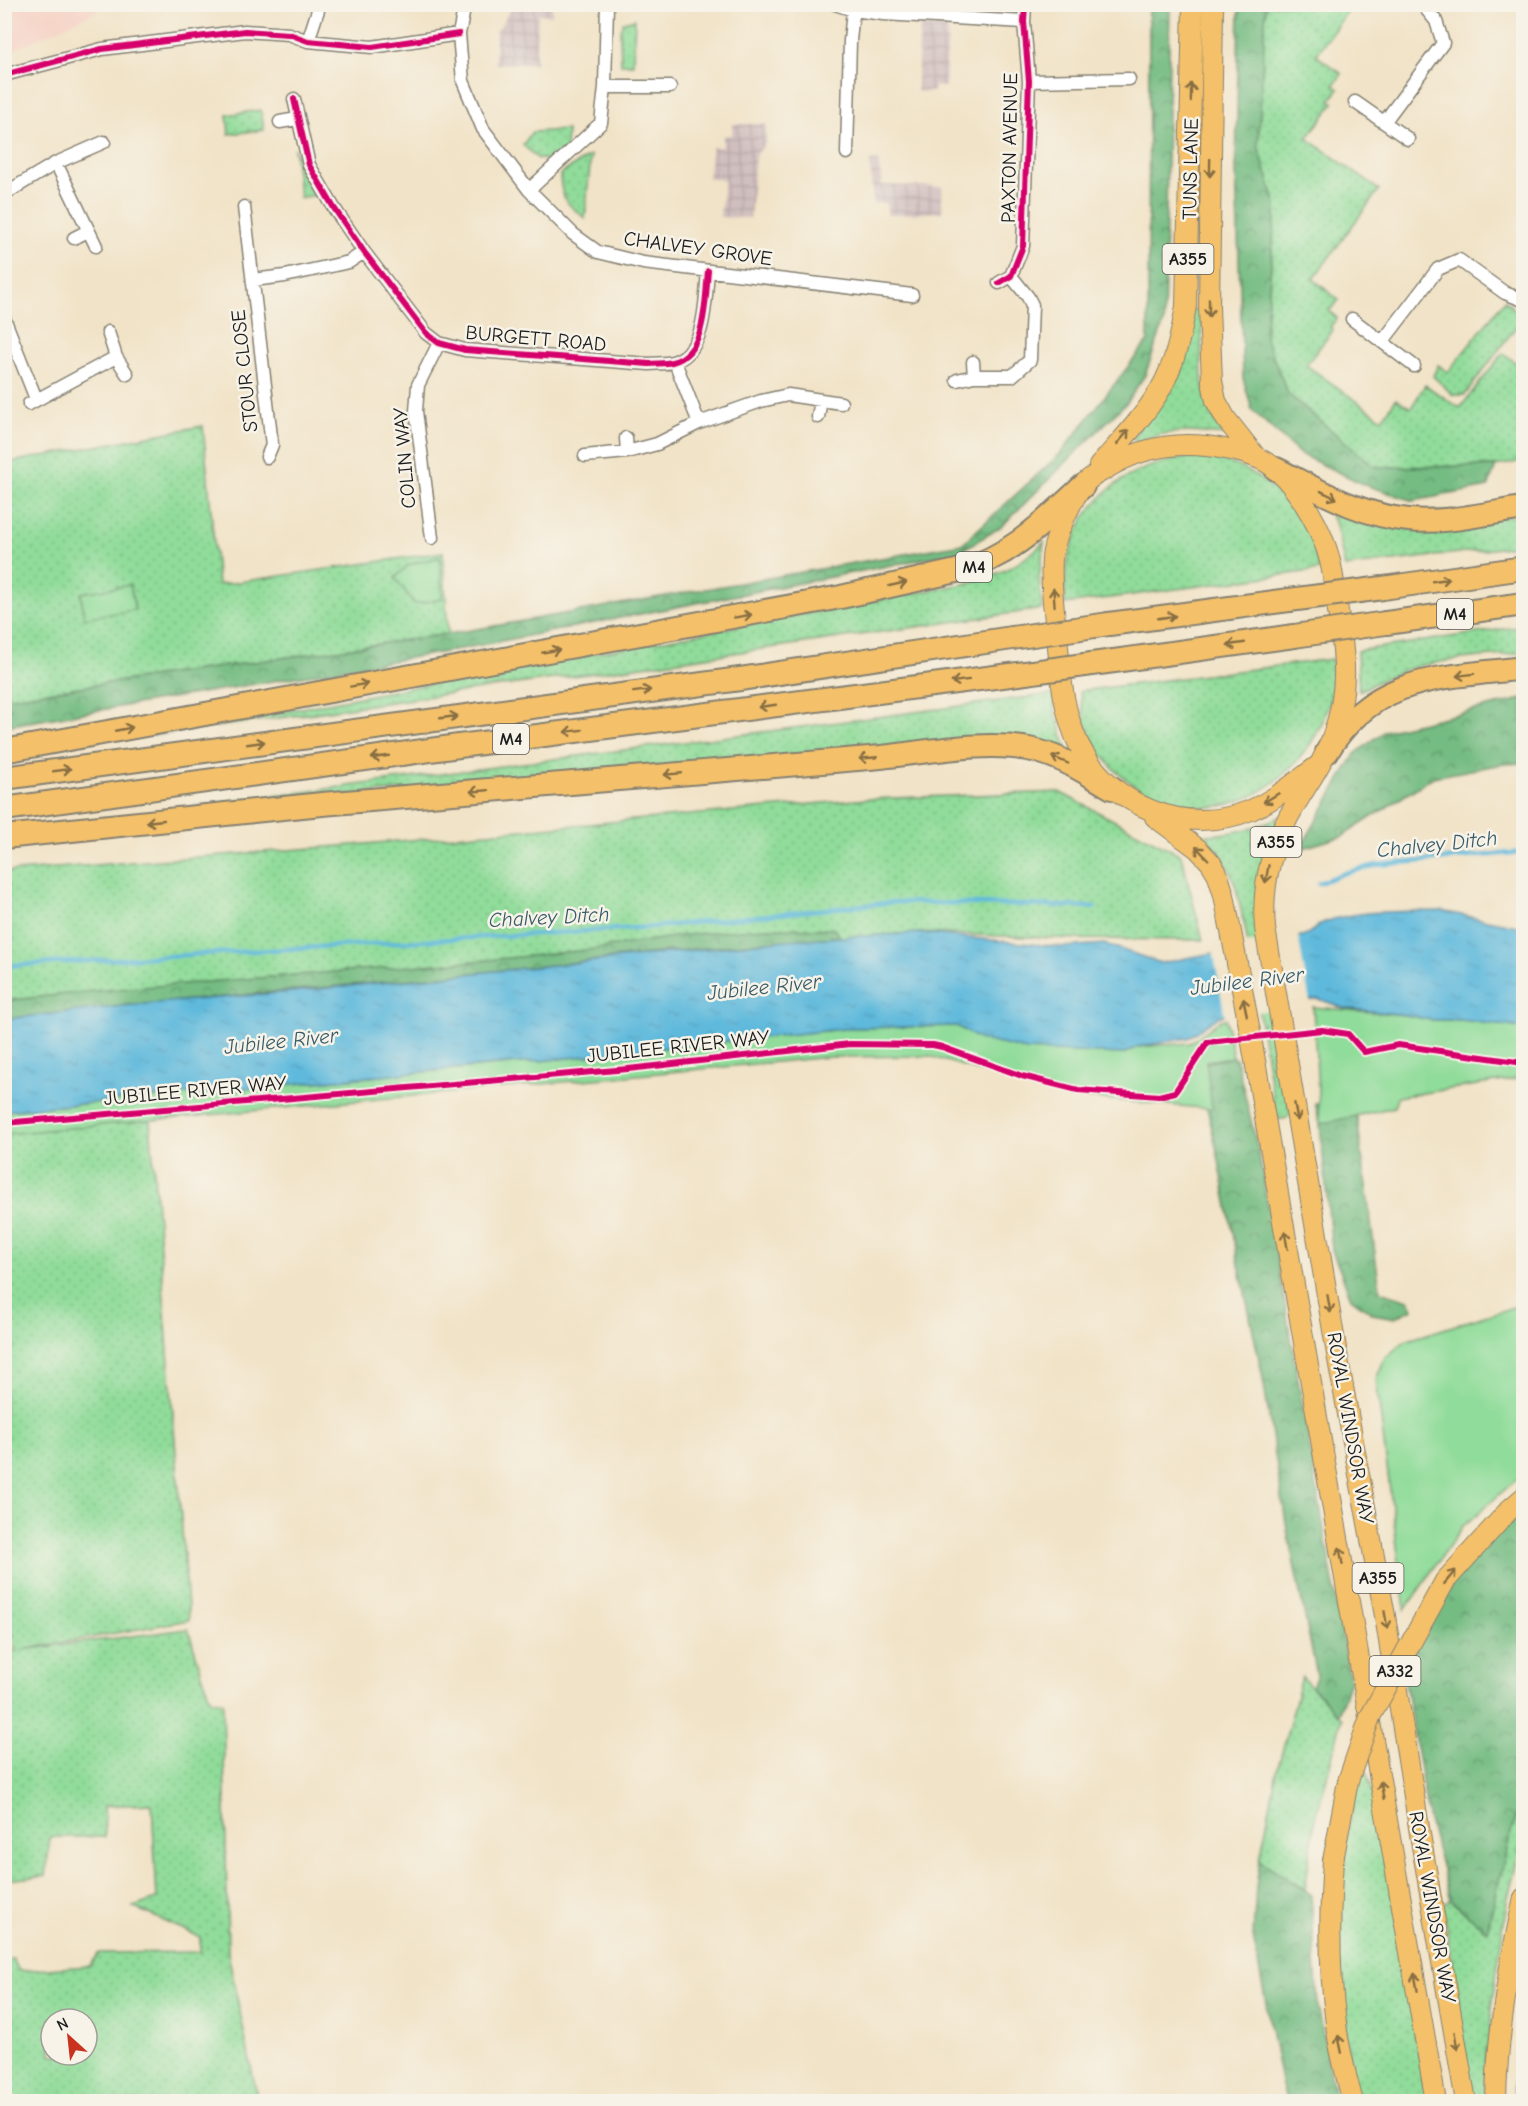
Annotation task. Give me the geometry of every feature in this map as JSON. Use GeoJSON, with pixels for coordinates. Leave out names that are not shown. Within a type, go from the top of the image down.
{"type":"FeatureCollection","features":[{"type":"Feature","properties":{"kind":"highway"},"geometry":{"type":"LineString","coordinates":[[1276,469],[1340,501],[1372,513],[1410,520],[1445,519],[1524,508]]}},
{"type":"Feature","properties":{"kind":"highway","name":"M4"},"geometry":{"type":"LineString","coordinates":[[4,751],[829,600],[962,570],[986,562],[1007,551],[1052,515],[1084,484]]}},
{"type":"Feature","properties":{"kind":"highway","name":"M4"},"geometry":{"type":"LineString","coordinates":[[4,778],[740,679],[1109,624],[1524,568]]}},
{"type":"Feature","properties":{"kind":"highway","name":"M4"},"geometry":{"type":"LineString","coordinates":[[4,809],[1524,604]]}},
{"type":"Feature","properties":{"kind":"highway"},"geometry":{"type":"LineString","coordinates":[[1323,758],[1350,720],[1375,700],[1389,693],[1423,681],[1524,668]]}},
{"type":"Feature","properties":{"kind":"highway"},"geometry":{"type":"LineString","coordinates":[[4,837],[333,803],[880,757],[959,748],[999,747],[1036,751],[1058,759],[1112,788]]}},
{"type":"Feature","properties":{"kind":"main road","name":"TUNS LANE"},"geometry":{"type":"LineString","coordinates":[[1136,804],[1112,788],[1088,760],[1072,728],[1062,693],[1052,557],[1060,527],[1069,507],[1084,484],[1142,415],[1160,389],[1173,363],[1182,334],[1186,306],[1194,4]]}},
{"type":"Feature","properties":{"kind":"main road","name":"TUNS LANE"},"geometry":{"type":"LineString","coordinates":[[1213,4],[1209,358],[1216,401],[1226,419],[1257,457]]}},
{"type":"Feature","properties":{"kind":"main road"},"geometry":{"type":"LineString","coordinates":[[1084,484],[1116,462],[1142,451],[1171,445],[1211,446],[1257,457]]}},
{"type":"Feature","properties":{"kind":"main road","name":"ROYAL WINDSOR WAY"},"geometry":{"type":"LineString","coordinates":[[1257,457],[1276,469],[1317,522],[1330,560],[1345,656],[1345,681],[1339,717],[1323,758],[1291,812],[1274,847],[1265,888],[1265,928],[1385,1616],[1466,2102]]}},
{"type":"Feature","properties":{"kind":"main road"},"geometry":{"type":"LineString","coordinates":[[1136,804],[1176,818],[1193,820],[1236,815],[1264,803],[1323,758]]}},
{"type":"Feature","properties":{"kind":"main road","name":"ROYAL WINDSOR WAY"},"geometry":{"type":"LineString","coordinates":[[1136,804],[1191,842],[1212,863],[1221,884],[1256,1064],[1436,2102]]}},
{"type":"Feature","properties":{"kind":"main road","name":"A332"},"geometry":{"type":"LineString","coordinates":[[1353,2102],[1336,2024],[1330,1946],[1333,1861],[1348,1781],[1370,1717],[1445,1581],[1517,1503]]}},
{"type":"Feature","properties":{"kind":"main road"},"geometry":{"type":"LineString","coordinates":[[1496,2102],[1497,2062],[1510,1963],[1524,1899]]}},
{"type":"Feature","properties":{"kind":"street"},"geometry":{"type":"LineString","coordinates":[[308,41],[320,4]]}},
{"type":"Feature","properties":{"kind":"street","name":"CHALVEY GROVE"},"geometry":{"type":"LineString","coordinates":[[465,4],[459,34],[463,81],[483,129],[529,190],[573,234],[597,252],[643,263],[912,295]]}},
{"type":"Feature","properties":{"kind":"street"},"geometry":{"type":"LineString","coordinates":[[529,190],[601,123],[605,87],[607,4]]}},
{"type":"Feature","properties":{"kind":"street"},"geometry":{"type":"LineString","coordinates":[[835,4],[853,10],[883,14],[1024,22]]}},
{"type":"Feature","properties":{"kind":"street","name":"PAXTON AVENUE"},"geometry":{"type":"LineString","coordinates":[[1011,276],[1023,246],[1029,81],[1024,22],[1025,4]]}},
{"type":"Feature","properties":{"kind":"street"},"geometry":{"type":"LineString","coordinates":[[1385,121],[1443,43],[1436,21],[1422,4]]}},
{"type":"Feature","properties":{"kind":"street"},"geometry":{"type":"LineString","coordinates":[[847,153],[853,10]]}},
{"type":"Feature","properties":{"kind":"street"},"geometry":{"type":"LineString","coordinates":[[4,75],[102,49],[245,31],[289,34],[308,41],[372,48],[459,34]]}},
{"type":"Feature","properties":{"kind":"street","name":"PAXTON AVENUE"},"geometry":{"type":"LineString","coordinates":[[1029,81],[1129,79]]}},
{"type":"Feature","properties":{"kind":"street"},"geometry":{"type":"LineString","coordinates":[[605,87],[670,87]]}},
{"type":"Feature","properties":{"kind":"street","name":"BURGETT ROAD"},"geometry":{"type":"LineString","coordinates":[[294,99],[309,165],[334,208],[364,252],[426,333],[439,343],[465,350],[649,364],[675,362]]}},
{"type":"Feature","properties":{"kind":"street"},"geometry":{"type":"LineString","coordinates":[[1355,102],[1408,139]]}},
{"type":"Feature","properties":{"kind":"street"},"geometry":{"type":"LineString","coordinates":[[280,122],[297,119]]}},
{"type":"Feature","properties":{"kind":"street"},"geometry":{"type":"LineString","coordinates":[[4,194],[56,163],[104,142]]}},
{"type":"Feature","properties":{"kind":"street"},"geometry":{"type":"LineString","coordinates":[[56,163],[96,246]]}},
{"type":"Feature","properties":{"kind":"street","name":"STOUR CLOSE"},"geometry":{"type":"LineString","coordinates":[[244,207],[272,445],[267,457]]}},
{"type":"Feature","properties":{"kind":"street"},"geometry":{"type":"LineString","coordinates":[[74,238],[88,231]]}},
{"type":"Feature","properties":{"kind":"street","name":"STOUR CLOSE"},"geometry":{"type":"LineString","coordinates":[[253,280],[285,276],[349,262],[364,252]]}},
{"type":"Feature","properties":{"kind":"street"},"geometry":{"type":"LineString","coordinates":[[1383,341],[1438,269],[1459,260],[1505,293],[1523,300]]}},
{"type":"Feature","properties":{"kind":"street"},"geometry":{"type":"LineString","coordinates":[[699,423],[675,362],[694,348],[702,328],[708,271]]}},
{"type":"Feature","properties":{"kind":"street"},"geometry":{"type":"LineString","coordinates":[[957,380],[974,376],[1012,376],[1030,360],[1032,305],[1011,276],[999,283]]}},
{"type":"Feature","properties":{"kind":"street"},"geometry":{"type":"LineString","coordinates":[[4,318],[32,401],[117,357]]}},
{"type":"Feature","properties":{"kind":"street"},"geometry":{"type":"LineString","coordinates":[[1352,319],[1414,366]]}},
{"type":"Feature","properties":{"kind":"street"},"geometry":{"type":"LineString","coordinates":[[108,332],[117,357],[127,374]]}},
{"type":"Feature","properties":{"kind":"street","name":"COLIN WAY"},"geometry":{"type":"LineString","coordinates":[[432,538],[417,411],[418,385],[439,343]]}},
{"type":"Feature","properties":{"kind":"street"},"geometry":{"type":"LineString","coordinates":[[973,362],[974,376]]}},
{"type":"Feature","properties":{"kind":"street"},"geometry":{"type":"LineString","coordinates":[[585,456],[627,452],[657,444],[699,423],[761,401],[788,395],[841,403]]}},
{"type":"Feature","properties":{"kind":"street"},"geometry":{"type":"LineString","coordinates":[[818,417],[821,400]]}},
{"type":"Feature","properties":{"kind":"street"},"geometry":{"type":"LineString","coordinates":[[626,438],[627,452]]}},
{"type":"Feature","properties":{"kind":"shaded area"},"geometry":{"type":"Polygon","coordinates":[[[5,4],[110,4],[110,5],[5,54],[5,4]]]}},
{"type":"Feature","properties":{"kind":"shaded area"},"geometry":{"type":"Polygon","coordinates":[[[514,4],[552,5],[552,15],[538,14],[535,63],[495,64],[496,33],[514,4]]]}},
{"type":"Feature","properties":{"kind":"shaded area"},"geometry":{"type":"Polygon","coordinates":[[[920,25],[948,26],[945,87],[934,86],[933,92],[917,91],[920,25]]]}},
{"type":"Feature","properties":{"kind":"shaded area"},"geometry":{"type":"Polygon","coordinates":[[[733,124],[766,124],[766,142],[755,157],[750,218],[720,217],[724,180],[708,178],[712,147],[723,147],[723,136],[732,135],[733,124]]]}},
{"type":"Feature","properties":{"kind":"shaded area"},"geometry":{"type":"Polygon","coordinates":[[[878,160],[882,185],[942,187],[942,212],[887,215],[887,203],[873,203],[870,161],[878,160]]]}},
{"type":"Feature","properties":{"kind":"green space"},"geometry":{"type":"Polygon","coordinates":[[[1149,5],[1170,5],[1164,322],[1145,375],[1127,402],[1001,527],[959,552],[445,652],[5,726],[5,698],[448,634],[962,544],[1061,453],[1148,341],[1149,5]]]}},
{"type":"Feature","properties":{"kind":"green space"},"geometry":{"type":"Polygon","coordinates":[[[1239,5],[1266,5],[1258,146],[1276,205],[1265,337],[1288,394],[1375,467],[1496,466],[1488,487],[1413,501],[1365,485],[1300,454],[1252,410],[1243,378],[1236,171],[1239,5]]]}},
{"type":"Feature","properties":{"kind":"green space"},"geometry":{"type":"Polygon","coordinates":[[[1266,5],[1352,5],[1316,55],[1342,74],[1334,85],[1339,89],[1330,100],[1334,103],[1307,138],[1379,190],[1313,279],[1339,300],[1329,311],[1337,318],[1330,327],[1333,330],[1306,365],[1382,419],[1396,399],[1411,408],[1425,385],[1460,408],[1503,353],[1523,368],[1523,461],[1496,466],[1375,467],[1288,394],[1265,337],[1276,205],[1258,146],[1266,5]]]}},
{"type":"Feature","properties":{"kind":"green space"},"geometry":{"type":"Polygon","coordinates":[[[635,19],[633,64],[621,64],[620,32],[623,22],[635,19]]]}},
{"type":"Feature","properties":{"kind":"green space"},"geometry":{"type":"Polygon","coordinates":[[[261,110],[264,130],[229,134],[227,115],[261,110]]]}},
{"type":"Feature","properties":{"kind":"green space"},"geometry":{"type":"Polygon","coordinates":[[[567,130],[566,149],[552,160],[538,159],[523,145],[532,132],[567,130]]]}},
{"type":"Feature","properties":{"kind":"green space"},"geometry":{"type":"Polygon","coordinates":[[[294,148],[316,195],[300,198],[294,148]]]}},
{"type":"Feature","properties":{"kind":"green space"},"geometry":{"type":"Polygon","coordinates":[[[591,155],[585,218],[573,209],[563,195],[560,174],[591,155]]]}},
{"type":"Feature","properties":{"kind":"green space"},"geometry":{"type":"Polygon","coordinates":[[[1505,300],[1519,314],[1518,324],[1465,395],[1453,395],[1433,376],[1438,365],[1448,372],[1505,300]]]}},
{"type":"Feature","properties":{"kind":"green space"},"geometry":{"type":"Polygon","coordinates":[[[1191,309],[1203,312],[1201,360],[1204,390],[1214,420],[1223,435],[1179,432],[1158,435],[1136,442],[1134,438],[1191,309]]]}},
{"type":"Feature","properties":{"kind":"green space"},"geometry":{"type":"Polygon","coordinates":[[[203,426],[218,585],[443,552],[448,634],[5,698],[5,463],[203,426]]]}},
{"type":"Feature","properties":{"kind":"green space"},"geometry":{"type":"Polygon","coordinates":[[[1192,457],[1212,458],[1229,463],[1270,486],[1293,508],[1302,521],[1309,534],[1319,570],[1065,604],[1066,574],[1071,547],[1082,523],[1096,502],[1114,485],[1137,472],[1163,463],[1192,457]]]}},
{"type":"Feature","properties":{"kind":"green space"},"geometry":{"type":"Polygon","coordinates":[[[1324,505],[1523,517],[1523,545],[1345,567],[1336,525],[1324,505]]]}},
{"type":"Feature","properties":{"kind":"green space"},"geometry":{"type":"Polygon","coordinates":[[[1044,542],[1039,578],[1042,609],[152,736],[964,584],[1017,564],[1044,542]]]}},
{"type":"Feature","properties":{"kind":"green space"},"geometry":{"type":"Polygon","coordinates":[[[440,557],[442,599],[415,604],[395,578],[408,565],[440,557]]]}},
{"type":"Feature","properties":{"kind":"green space"},"geometry":{"type":"Polygon","coordinates":[[[130,585],[135,610],[84,618],[81,593],[130,585]]]}},
{"type":"Feature","properties":{"kind":"green space"},"geometry":{"type":"Polygon","coordinates":[[[1523,626],[1523,653],[1415,667],[1394,674],[1359,691],[1357,651],[1523,626]]]}},
{"type":"Feature","properties":{"kind":"green space"},"geometry":{"type":"Polygon","coordinates":[[[1332,659],[1331,695],[1325,715],[1305,751],[1276,781],[1240,801],[1220,806],[1202,807],[1166,801],[1132,784],[1105,759],[1084,719],[1080,691],[1332,659]]]}},
{"type":"Feature","properties":{"kind":"green space"},"geometry":{"type":"Polygon","coordinates":[[[1053,694],[1055,712],[1069,754],[1033,742],[187,807],[1053,694]]]}},
{"type":"Feature","properties":{"kind":"green space"},"geometry":{"type":"Polygon","coordinates":[[[1523,699],[1523,763],[1503,764],[1433,777],[1343,836],[1300,849],[1355,754],[1385,731],[1523,699]]]}},
{"type":"Feature","properties":{"kind":"green space"},"geometry":{"type":"Polygon","coordinates":[[[1059,792],[1181,855],[1203,940],[1081,939],[921,933],[840,937],[834,929],[5,1001],[5,872],[365,844],[867,799],[1059,792]]]}},
{"type":"Feature","properties":{"kind":"green space"},"geometry":{"type":"Polygon","coordinates":[[[1279,817],[1262,864],[1290,1115],[1283,1119],[1276,1117],[1245,927],[1235,884],[1217,850],[1200,835],[1241,831],[1279,817]]]}},
{"type":"Feature","properties":{"kind":"green space"},"geometry":{"type":"Polygon","coordinates":[[[765,928],[834,929],[840,937],[703,948],[5,1019],[4,1001],[93,991],[500,959],[595,949],[693,934],[765,928]]]}},
{"type":"Feature","properties":{"kind":"green space"},"geometry":{"type":"Polygon","coordinates":[[[1313,1007],[1523,1028],[1523,1078],[1397,1097],[1394,1107],[1320,1124],[1313,1007]]]}},
{"type":"Feature","properties":{"kind":"green space"},"geometry":{"type":"Polygon","coordinates":[[[1226,1019],[1233,1057],[1206,1061],[1212,1109],[1055,1093],[929,1056],[830,1057],[5,1134],[5,1111],[539,1061],[853,1028],[957,1026],[979,1039],[1123,1054],[1137,1047],[1190,1043],[1221,1020],[1226,1019]]]}},
{"type":"Feature","properties":{"kind":"green space"},"geometry":{"type":"Polygon","coordinates":[[[1236,1058],[1259,1154],[1350,1680],[1338,1715],[1312,1686],[1317,1675],[1288,1535],[1262,1373],[1218,1155],[1197,1065],[1236,1058]]]}},
{"type":"Feature","properties":{"kind":"green space"},"geometry":{"type":"Polygon","coordinates":[[[1315,1103],[1355,1103],[1380,1291],[1409,1300],[1413,1309],[1395,1318],[1373,1314],[1351,1298],[1332,1250],[1320,1124],[1315,1103]]]}},
{"type":"Feature","properties":{"kind":"green space"},"geometry":{"type":"Polygon","coordinates":[[[150,1120],[189,1620],[21,1650],[188,1629],[210,1699],[223,1702],[228,1953],[258,2101],[5,2101],[5,1960],[13,1959],[19,1971],[90,1966],[99,1953],[200,1952],[200,1937],[133,1907],[157,1899],[152,1804],[104,1806],[105,1837],[50,1837],[46,1876],[5,1880],[5,1653],[16,1651],[4,1606],[5,1134],[150,1120]]]}},
{"type":"Feature","properties":{"kind":"green space"},"geometry":{"type":"Polygon","coordinates":[[[1523,1304],[1523,1474],[1462,1527],[1405,1610],[1376,1379],[1385,1358],[1405,1341],[1523,1304]]]}},
{"type":"Feature","properties":{"kind":"green space"},"geometry":{"type":"Polygon","coordinates":[[[1523,1514],[1523,1792],[1487,1931],[1450,1900],[1428,1816],[1403,1671],[1454,1582],[1491,1536],[1523,1514]]]}},
{"type":"Feature","properties":{"kind":"green space"},"geometry":{"type":"Polygon","coordinates":[[[1302,1677],[1342,1719],[1314,1826],[1305,1890],[1260,1860],[1276,1775],[1302,1677]]]}},
{"type":"Feature","properties":{"kind":"green space"},"geometry":{"type":"Polygon","coordinates":[[[1362,1757],[1379,1814],[1427,2101],[1358,2102],[1351,2075],[1332,1917],[1362,1757]]]}},
{"type":"Feature","properties":{"kind":"green space"},"geometry":{"type":"Polygon","coordinates":[[[1523,1792],[1523,1836],[1507,1901],[1486,2057],[1484,2101],[1473,2101],[1456,1981],[1442,1904],[1450,1900],[1487,1931],[1523,1792]]]}},
{"type":"Feature","properties":{"kind":"green space"},"geometry":{"type":"Polygon","coordinates":[[[1260,1860],[1311,1895],[1318,2006],[1336,2101],[1287,2101],[1282,2086],[1253,1937],[1260,1860]]]}},
{"type":"Feature","properties":{"kind":"green space"},"geometry":{"type":"Polygon","coordinates":[[[1523,2024],[1523,2101],[1513,2101],[1523,2024]]]}},
{"type":"Feature","properties":{"kind":"water","name":"Jubilee River"},"geometry":{"type":"Polygon","coordinates":[[[1441,911],[1523,927],[1523,1028],[1460,1020],[1431,1020],[1343,1008],[1319,999],[1220,1016],[1188,1038],[1137,1047],[1123,1054],[1026,1050],[979,1039],[957,1026],[853,1028],[539,1061],[5,1111],[4,1019],[142,1004],[290,992],[785,940],[921,933],[1064,947],[1105,944],[1161,963],[1302,936],[1325,922],[1353,915],[1441,911]]]}},
{"type":"Feature","properties":{"kind":"pier"},"geometry":{"type":"Polygon","coordinates":[[[1298,934],[1310,1003],[1225,1018],[1213,950],[1298,934]]]}},
{"type":"Feature","properties":{"kind":"waterway","name":"Chalvey Ditch"},"geometry":{"type":"LineString","coordinates":[[1319,883],[1345,873],[1377,865],[1524,852]]}},
{"type":"Feature","properties":{"kind":"waterway","name":"Chalvey Ditch"},"geometry":{"type":"LineString","coordinates":[[4,966],[653,927],[896,902],[1095,907]]}},
{"type":"Feature","properties":{"kind":"cycle path"},"geometry":{"type":"LineString","coordinates":[[999,283],[1011,276],[1023,246],[1029,81],[1024,22],[1025,4]]}},
{"type":"Feature","properties":{"kind":"cycle path"},"geometry":{"type":"LineString","coordinates":[[4,75],[102,49],[245,31],[289,34],[308,41],[372,47],[459,34]]}},
{"type":"Feature","properties":{"kind":"cycle path"},"geometry":{"type":"LineString","coordinates":[[294,99],[309,165],[334,208],[364,252],[426,333],[439,343],[465,350],[649,364],[672,362],[683,357],[698,337],[705,310],[708,271]]}},
{"type":"Feature","properties":{"kind":"cycle path","name":"JUBILEE RIVER WAY"},"geometry":{"type":"LineString","coordinates":[[4,1123],[628,1069],[850,1044],[933,1045],[1022,1076],[1078,1090],[1159,1096],[1175,1092],[1208,1042],[1322,1030],[1348,1034],[1364,1052],[1398,1045],[1524,1063]]}}]}
